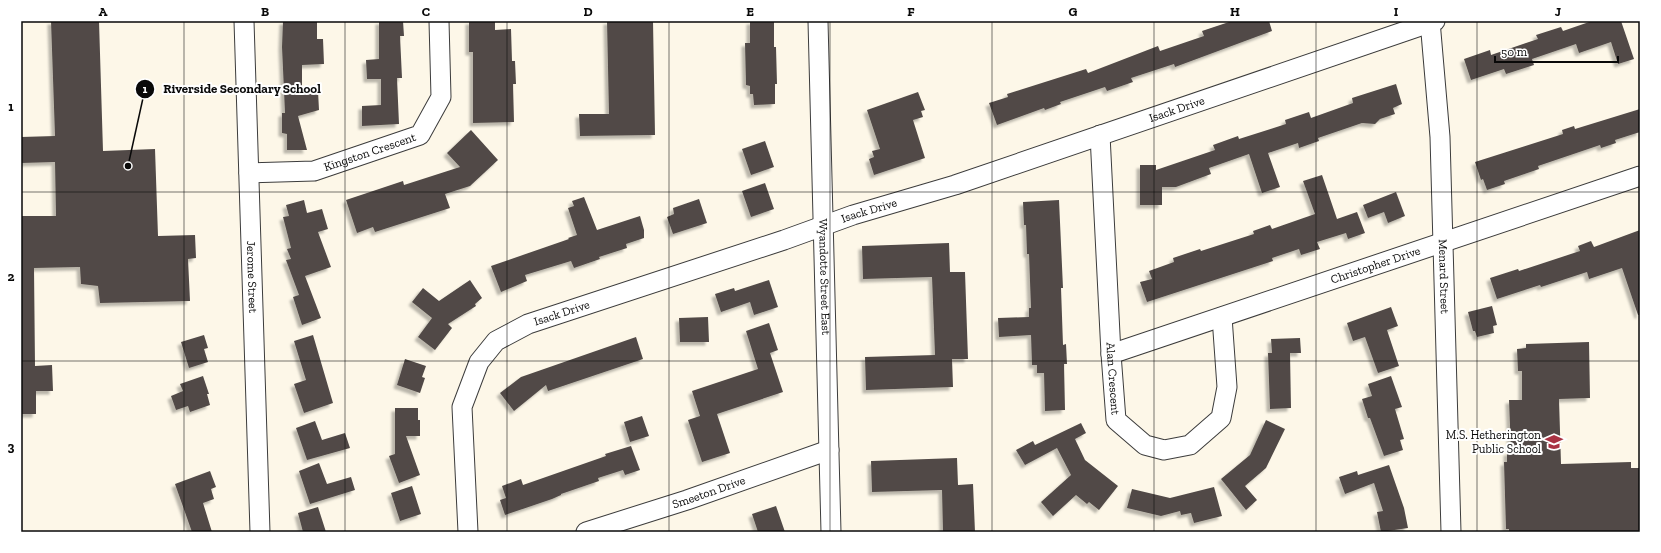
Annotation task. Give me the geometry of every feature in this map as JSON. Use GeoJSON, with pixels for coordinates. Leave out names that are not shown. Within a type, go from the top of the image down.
{"type":"FeatureCollection","features":[{"type":"Feature","properties":{"kind":"street","name":"Jerome Street"},"geometry":{"type":"LineString","coordinates":[[244,21],[260,532]]}},
{"type":"Feature","properties":{"kind":"street","name":"Kingston Crescent"},"geometry":{"type":"LineString","coordinates":[[249,173],[314,171],[420,135],[441,97],[439,21]]}},
{"type":"Feature","properties":{"kind":"street","name":"Wyandotte Street East"},"geometry":{"type":"LineString","coordinates":[[818,21],[822,226],[831,532]]}},
{"type":"Feature","properties":{"kind":"street","name":"Isack Drive"},"geometry":{"type":"LineString","coordinates":[[468,532],[462,407],[479,362],[496,341],[528,324],[852,215],[955,186],[1432,21]]}},
{"type":"Feature","properties":{"kind":"street","name":"Menard Street"},"geometry":{"type":"LineString","coordinates":[[1432,21],[1440,137],[1451,532]]}},
{"type":"Feature","properties":{"kind":"street","name":"Alan Crescent"},"geometry":{"type":"LineString","coordinates":[[1100,135],[1111,354],[1116,420],[1145,445],[1164,450],[1190,445],[1221,418],[1227,387],[1222,317]]}},
{"type":"Feature","properties":{"kind":"street","name":"Christopher Drive"},"geometry":{"type":"LineString","coordinates":[[1111,354],[1640,176]]}},
{"type":"Feature","properties":{"kind":"street","name":"Smeeton Drive"},"geometry":{"type":"LineString","coordinates":[[586,532],[687,500],[829,450]]}},
{"type":"Feature","properties":{"kind":"building"},"geometry":{"type":"Polygon","coordinates":[[[51,21],[99,21],[103,151],[155,149],[158,236],[195,235],[196,258],[188,259],[190,301],[100,303],[98,286],[81,284],[80,267],[34,268],[35,366],[52,365],[53,391],[36,391],[36,414],[21,414],[21,216],[56,216],[55,162],[21,163],[21,137],[55,136],[51,21]]]}},
{"type":"Feature","properties":{"kind":"building"},"geometry":{"type":"Polygon","coordinates":[[[283,21],[317,21],[317,39],[323,39],[324,64],[302,65],[302,91],[318,91],[319,110],[298,116],[307,150],[287,150],[287,134],[282,133],[282,113],[285,113],[282,47],[283,21]]]}},
{"type":"Feature","properties":{"kind":"building"},"geometry":{"type":"Polygon","coordinates":[[[379,21],[403,21],[404,36],[400,36],[402,78],[397,78],[399,124],[362,126],[362,106],[381,105],[381,79],[367,79],[366,60],[379,59],[379,21]]]}},
{"type":"Feature","properties":{"kind":"building"},"geometry":{"type":"Polygon","coordinates":[[[469,21],[495,21],[495,30],[511,29],[512,61],[515,61],[516,84],[513,84],[514,122],[473,123],[473,52],[469,52],[469,21]]]}},
{"type":"Feature","properties":{"kind":"building"},"geometry":{"type":"Polygon","coordinates":[[[607,21],[653,21],[655,135],[580,136],[579,114],[609,114],[607,21]]]}},
{"type":"Feature","properties":{"kind":"building"},"geometry":{"type":"Polygon","coordinates":[[[750,21],[774,21],[774,47],[776,47],[777,84],[775,84],[775,104],[754,105],[753,94],[750,94],[750,86],[746,85],[745,43],[750,43],[750,21]]]}},
{"type":"Feature","properties":{"kind":"building"},"geometry":{"type":"Polygon","coordinates":[[[1232,21],[1269,21],[1272,31],[1175,67],[1174,64],[1131,78],[1133,82],[1107,91],[1105,87],[1060,102],[1061,104],[1045,110],[1044,108],[997,125],[989,103],[1008,97],[1007,94],[1086,69],[1088,73],[1158,46],[1160,51],[1204,36],[1202,31],[1232,21]]]}},
{"type":"Feature","properties":{"kind":"building"},"geometry":{"type":"Polygon","coordinates":[[[1592,21],[1621,21],[1634,59],[1618,64],[1611,42],[1579,53],[1576,44],[1532,59],[1534,65],[1506,74],[1504,69],[1471,80],[1464,59],[1490,50],[1491,55],[1538,39],[1536,35],[1561,27],[1563,31],[1592,21]]]}},
{"type":"Feature","properties":{"kind":"building"},"geometry":{"type":"Polygon","coordinates":[[[1396,84],[1402,104],[1393,108],[1395,114],[1380,119],[1375,124],[1362,123],[1318,138],[1319,141],[1299,148],[1298,143],[1268,153],[1280,187],[1262,193],[1249,154],[1209,168],[1211,174],[1176,187],[1162,187],[1162,205],[1140,205],[1140,165],[1156,165],[1156,170],[1215,150],[1213,145],[1238,136],[1239,139],[1286,124],[1285,120],[1309,112],[1311,118],[1353,103],[1352,98],[1396,84]]]}},
{"type":"Feature","properties":{"kind":"building"},"geometry":{"type":"Polygon","coordinates":[[[918,92],[925,110],[921,111],[923,117],[913,120],[925,158],[874,175],[869,159],[874,157],[872,151],[880,149],[867,110],[918,92]]]}},
{"type":"Feature","properties":{"kind":"building"},"geometry":{"type":"Polygon","coordinates":[[[1640,109],[1640,132],[1615,140],[1616,143],[1601,148],[1600,145],[1538,166],[1539,169],[1504,181],[1505,184],[1487,190],[1483,179],[1481,180],[1475,162],[1563,134],[1562,130],[1574,126],[1575,129],[1640,109]]]}},
{"type":"Feature","properties":{"kind":"building"},"geometry":{"type":"Polygon","coordinates":[[[471,130],[498,160],[470,186],[445,194],[450,208],[375,232],[373,227],[357,233],[346,200],[403,181],[404,185],[460,167],[447,153],[471,130]]]}},
{"type":"Feature","properties":{"kind":"building"},"geometry":{"type":"Polygon","coordinates":[[[765,141],[774,167],[751,175],[742,149],[765,141]]]}},
{"type":"Feature","properties":{"kind":"building"},"geometry":{"type":"Polygon","coordinates":[[[1322,175],[1337,219],[1357,212],[1365,233],[1348,239],[1346,233],[1317,242],[1320,249],[1301,255],[1299,249],[1272,258],[1273,261],[1147,302],[1140,282],[1152,279],[1149,271],[1174,262],[1173,258],[1200,249],[1201,251],[1254,234],[1253,231],[1270,225],[1272,229],[1315,214],[1303,181],[1322,175]]]}},
{"type":"Feature","properties":{"kind":"building"},"geometry":{"type":"Polygon","coordinates":[[[765,183],[774,209],[751,217],[742,191],[765,183]]]}},
{"type":"Feature","properties":{"kind":"building"},"geometry":{"type":"Polygon","coordinates":[[[1396,192],[1405,216],[1388,223],[1384,212],[1368,218],[1363,205],[1396,192]]]}},
{"type":"Feature","properties":{"kind":"building"},"geometry":{"type":"Polygon","coordinates":[[[584,197],[597,230],[640,216],[644,230],[644,238],[626,244],[627,248],[599,257],[600,259],[574,268],[571,261],[525,275],[527,281],[501,292],[491,266],[577,235],[568,208],[574,206],[572,201],[584,197]]]}},
{"type":"Feature","properties":{"kind":"building"},"geometry":{"type":"Polygon","coordinates":[[[699,199],[707,223],[673,234],[667,217],[674,214],[673,208],[699,199]]]}},
{"type":"Feature","properties":{"kind":"building"},"geometry":{"type":"Polygon","coordinates":[[[304,200],[307,213],[322,209],[328,229],[318,232],[331,267],[305,276],[321,318],[302,325],[293,297],[299,295],[286,260],[291,259],[287,249],[291,248],[283,217],[289,216],[286,205],[304,200]]]}},
{"type":"Feature","properties":{"kind":"building"},"geometry":{"type":"Polygon","coordinates":[[[1059,200],[1063,288],[1061,288],[1063,345],[1066,344],[1067,364],[1064,364],[1065,410],[1045,411],[1044,373],[1037,373],[1037,365],[1032,365],[1031,335],[999,337],[998,318],[1029,317],[1029,308],[1031,308],[1029,254],[1027,254],[1026,225],[1024,225],[1023,202],[1059,200]]]}},
{"type":"Feature","properties":{"kind":"building"},"geometry":{"type":"Polygon","coordinates":[[[1640,230],[1640,315],[1638,315],[1622,268],[1589,279],[1587,272],[1497,299],[1490,278],[1518,269],[1519,271],[1580,251],[1578,246],[1591,241],[1594,247],[1640,230]]]}},
{"type":"Feature","properties":{"kind":"building"},"geometry":{"type":"Polygon","coordinates":[[[949,243],[950,272],[965,272],[968,359],[952,359],[953,387],[866,390],[865,357],[935,355],[932,277],[863,279],[862,246],[949,243]]]}},
{"type":"Feature","properties":{"kind":"building"},"geometry":{"type":"Polygon","coordinates":[[[470,280],[482,298],[475,304],[476,306],[448,324],[452,328],[435,350],[418,337],[432,318],[412,302],[423,288],[439,301],[470,280]]]}},
{"type":"Feature","properties":{"kind":"building"},"geometry":{"type":"Polygon","coordinates":[[[769,280],[778,307],[754,315],[750,302],[721,312],[715,294],[734,288],[735,291],[769,280]]]}},
{"type":"Feature","properties":{"kind":"building"},"geometry":{"type":"Polygon","coordinates":[[[1492,306],[1497,325],[1493,326],[1494,333],[1477,337],[1475,331],[1473,331],[1468,312],[1492,306]]]}},
{"type":"Feature","properties":{"kind":"building"},"geometry":{"type":"Polygon","coordinates":[[[1391,307],[1398,326],[1387,330],[1399,366],[1378,373],[1365,337],[1353,341],[1347,323],[1391,307]]]}},
{"type":"Feature","properties":{"kind":"building"},"geometry":{"type":"Polygon","coordinates":[[[708,317],[709,342],[680,342],[679,318],[708,317]]]}},
{"type":"Feature","properties":{"kind":"building"},"geometry":{"type":"Polygon","coordinates":[[[769,323],[778,350],[770,353],[783,392],[717,414],[730,453],[702,462],[688,420],[700,416],[692,391],[758,369],[746,331],[769,323]]]}},
{"type":"Feature","properties":{"kind":"building"},"geometry":{"type":"Polygon","coordinates":[[[204,335],[208,348],[204,349],[208,362],[189,368],[181,342],[204,335]]]}},
{"type":"Feature","properties":{"kind":"building"},"geometry":{"type":"Polygon","coordinates":[[[313,335],[333,403],[304,413],[294,384],[306,380],[294,341],[313,335]]]}},
{"type":"Feature","properties":{"kind":"building"},"geometry":{"type":"Polygon","coordinates":[[[636,337],[643,359],[548,391],[546,385],[514,411],[500,393],[521,377],[636,337]]]}},
{"type":"Feature","properties":{"kind":"building"},"geometry":{"type":"Polygon","coordinates":[[[1300,338],[1301,353],[1290,353],[1291,408],[1270,409],[1268,353],[1272,353],[1271,339],[1300,338]]]}},
{"type":"Feature","properties":{"kind":"building"},"geometry":{"type":"Polygon","coordinates":[[[1589,342],[1590,398],[1559,399],[1561,464],[1631,462],[1631,468],[1640,468],[1640,532],[1509,532],[1509,529],[1506,529],[1504,462],[1507,462],[1507,452],[1511,452],[1509,400],[1522,400],[1522,371],[1518,371],[1517,349],[1526,348],[1526,344],[1589,342]]]}},
{"type":"Feature","properties":{"kind":"building"},"geometry":{"type":"Polygon","coordinates":[[[405,359],[426,366],[422,377],[425,378],[420,393],[397,385],[405,359]]]}},
{"type":"Feature","properties":{"kind":"building"},"geometry":{"type":"Polygon","coordinates":[[[203,376],[209,394],[207,394],[210,405],[190,412],[188,406],[176,410],[171,396],[183,391],[180,384],[203,376]]]}},
{"type":"Feature","properties":{"kind":"building"},"geometry":{"type":"Polygon","coordinates":[[[1391,376],[1402,407],[1395,409],[1404,439],[1400,440],[1403,450],[1384,456],[1370,418],[1368,418],[1362,399],[1372,396],[1368,384],[1391,376]]]}},
{"type":"Feature","properties":{"kind":"building"},"geometry":{"type":"Polygon","coordinates":[[[395,408],[418,408],[418,420],[420,420],[420,436],[406,436],[420,475],[399,483],[389,456],[395,454],[395,408]]]}},
{"type":"Feature","properties":{"kind":"building"},"geometry":{"type":"Polygon","coordinates":[[[642,416],[649,436],[630,442],[624,422],[642,416]]]}},
{"type":"Feature","properties":{"kind":"building"},"geometry":{"type":"Polygon","coordinates":[[[1266,420],[1285,429],[1266,468],[1245,486],[1257,500],[1246,510],[1221,479],[1250,455],[1266,420]]]}},
{"type":"Feature","properties":{"kind":"building"},"geometry":{"type":"Polygon","coordinates":[[[315,421],[322,440],[345,433],[350,448],[307,460],[296,428],[315,421]]]}},
{"type":"Feature","properties":{"kind":"building"},"geometry":{"type":"Polygon","coordinates":[[[1081,423],[1086,433],[1075,439],[1085,460],[1118,486],[1099,510],[1089,502],[1087,504],[1076,495],[1053,516],[1041,502],[1071,475],[1057,448],[1025,465],[1016,450],[1033,441],[1035,445],[1081,423]]]}},
{"type":"Feature","properties":{"kind":"building"},"geometry":{"type":"Polygon","coordinates":[[[631,446],[640,470],[625,475],[623,470],[598,478],[599,481],[505,515],[500,500],[506,498],[502,486],[521,479],[523,485],[606,456],[605,454],[631,446]]]}},
{"type":"Feature","properties":{"kind":"building"},"geometry":{"type":"Polygon","coordinates":[[[957,458],[958,485],[973,484],[975,532],[943,532],[942,490],[872,492],[871,461],[957,458]]]}},
{"type":"Feature","properties":{"kind":"building"},"geometry":{"type":"Polygon","coordinates":[[[319,463],[327,484],[351,477],[355,490],[310,504],[299,471],[319,463]]]}},
{"type":"Feature","properties":{"kind":"building"},"geometry":{"type":"Polygon","coordinates":[[[1389,465],[1404,508],[1408,528],[1381,532],[1377,512],[1383,511],[1374,483],[1345,494],[1339,477],[1357,471],[1358,475],[1389,465]]]}},
{"type":"Feature","properties":{"kind":"building"},"geometry":{"type":"Polygon","coordinates":[[[210,471],[216,487],[211,489],[214,499],[203,503],[212,532],[192,532],[175,484],[210,471]]]}},
{"type":"Feature","properties":{"kind":"building"},"geometry":{"type":"Polygon","coordinates":[[[412,486],[421,514],[400,521],[391,493],[412,486]]]}},
{"type":"Feature","properties":{"kind":"building"},"geometry":{"type":"Polygon","coordinates":[[[1214,487],[1222,516],[1194,523],[1191,513],[1181,515],[1180,511],[1161,516],[1127,508],[1132,489],[1170,498],[1214,487]]]}},
{"type":"Feature","properties":{"kind":"building"},"geometry":{"type":"Polygon","coordinates":[[[776,506],[785,532],[758,532],[752,514],[776,506]]]}},
{"type":"Feature","properties":{"kind":"building"},"geometry":{"type":"Polygon","coordinates":[[[318,507],[326,532],[303,532],[298,513],[318,507]]]}},
{"type":"Feature","properties":{"kind":"place","name":"Riverside Secondary School"},"geometry":{"type":"Point","coordinates":[128,166]}},
{"type":"Feature","properties":{"kind":"place","name":"M.S. Hetherington Public School"},"geometry":{"type":"Point","coordinates":[1554,442]}}]}
